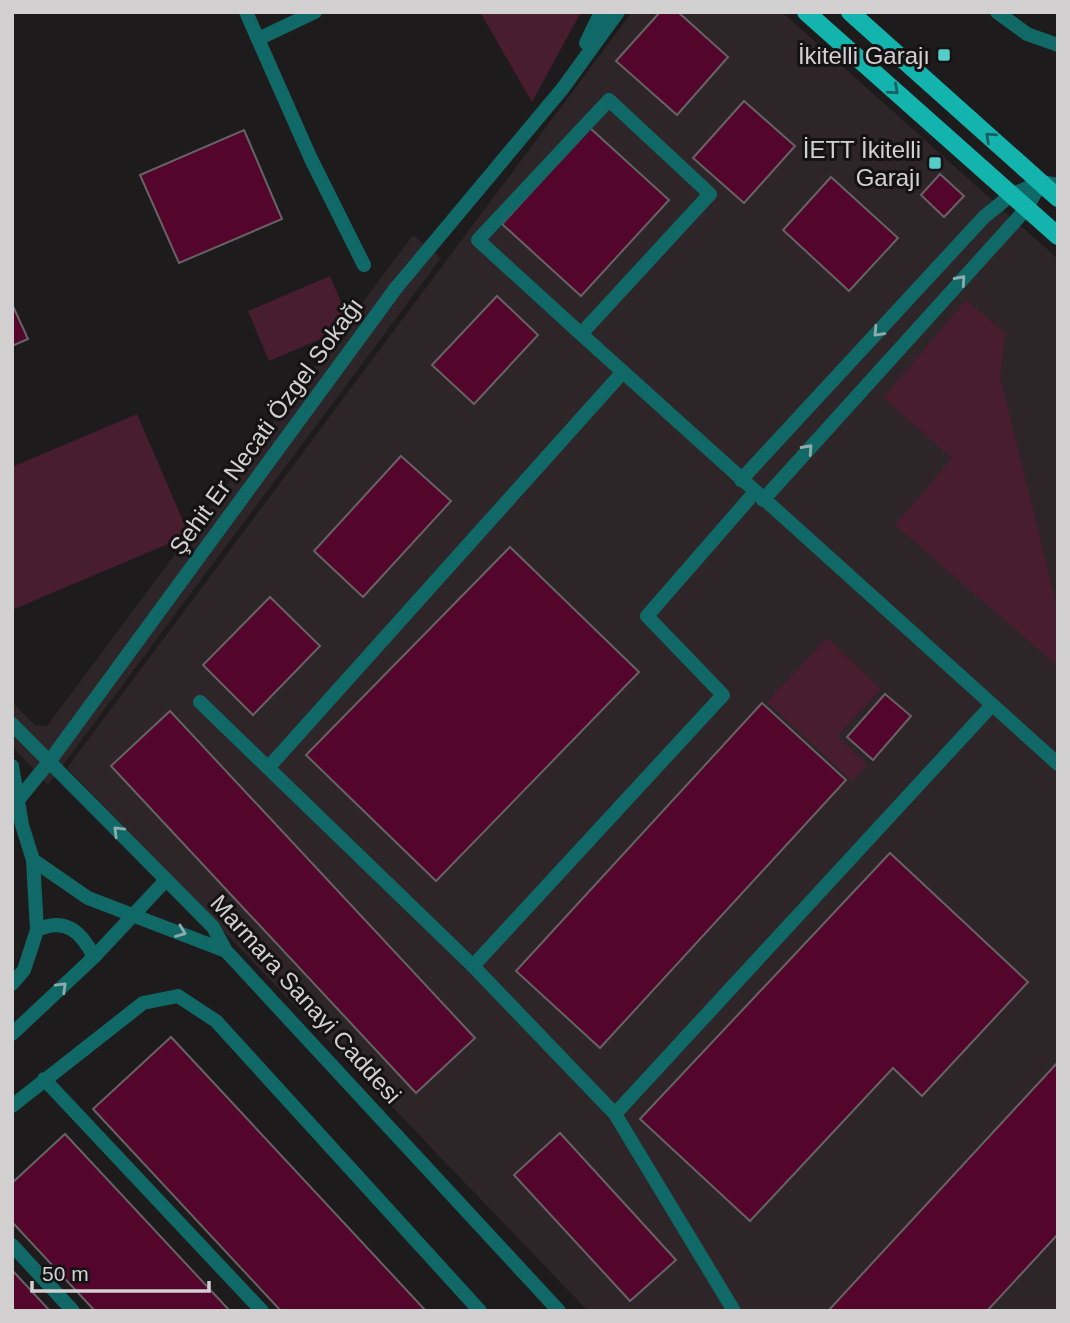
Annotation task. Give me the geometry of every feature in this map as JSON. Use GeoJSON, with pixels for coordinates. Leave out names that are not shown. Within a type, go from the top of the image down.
{"type":"FeatureCollection","features":[{"type":"Feature","properties":{"kind":"main road"},"geometry":{"type":"LineString","coordinates":[[806,12],[1058,236]]}},
{"type":"Feature","properties":{"kind":"main road"},"geometry":{"type":"LineString","coordinates":[[850,12],[1049,183],[1058,198]]}},
{"type":"Feature","properties":{"kind":"street"},"geometry":{"type":"LineString","coordinates":[[246,12],[311,159],[364,265]]}},
{"type":"Feature","properties":{"kind":"street"},"geometry":{"type":"LineString","coordinates":[[258,39],[315,12]]}},
{"type":"Feature","properties":{"kind":"street"},"geometry":{"type":"LineString","coordinates":[[563,88],[601,12]]}},
{"type":"Feature","properties":{"kind":"street"},"geometry":{"type":"LineString","coordinates":[[563,88],[618,12]]}},
{"type":"Feature","properties":{"kind":"street"},"geometry":{"type":"LineString","coordinates":[[997,12],[1027,34],[1058,45]]}},
{"type":"Feature","properties":{"kind":"street","name":"Şehit Er Necati Özgel Sokağı"},"geometry":{"type":"LineString","coordinates":[[18,800],[49,762],[396,288],[563,88]]}},
{"type":"Feature","properties":{"kind":"street"},"geometry":{"type":"LineString","coordinates":[[581,334],[710,194],[609,100],[478,240],[622,373],[1058,764]]}},
{"type":"Feature","properties":{"kind":"street"},"geometry":{"type":"LineString","coordinates":[[741,480],[984,217],[1011,195],[1049,183]]}},
{"type":"Feature","properties":{"kind":"street"},"geometry":{"type":"LineString","coordinates":[[473,966],[723,695],[648,616],[1049,183]]}},
{"type":"Feature","properties":{"kind":"street"},"geometry":{"type":"LineString","coordinates":[[268,768],[622,373]]}},
{"type":"Feature","properties":{"kind":"street"},"geometry":{"type":"LineString","coordinates":[[200,702],[473,966],[615,1114],[734,1311]]}},
{"type":"Feature","properties":{"kind":"street"},"geometry":{"type":"LineString","coordinates":[[615,1114],[992,705]]}},
{"type":"Feature","properties":{"kind":"street","name":"Marmara Sanayi Caddesi"},"geometry":{"type":"LineString","coordinates":[[12,724],[213,927],[226,951],[559,1311]]}},
{"type":"Feature","properties":{"kind":"street"},"geometry":{"type":"LineString","coordinates":[[12,766],[22,825],[33,860],[37,930],[24,970],[12,984]]}},
{"type":"Feature","properties":{"kind":"street"},"geometry":{"type":"LineString","coordinates":[[33,860],[88,898],[226,951]]}},
{"type":"Feature","properties":{"kind":"street"},"geometry":{"type":"LineString","coordinates":[[12,1034],[136,915],[166,880]]}},
{"type":"Feature","properties":{"kind":"street"},"geometry":{"type":"LineString","coordinates":[[37,930],[51,924],[63,925],[79,934],[94,957]]}},
{"type":"Feature","properties":{"kind":"street"},"geometry":{"type":"LineString","coordinates":[[12,1106],[143,1003],[178,996],[216,1021],[480,1311]]}},
{"type":"Feature","properties":{"kind":"street"},"geometry":{"type":"LineString","coordinates":[[44,1079],[262,1311]]}},
{"type":"Feature","properties":{"kind":"street"},"geometry":{"type":"LineString","coordinates":[[12,1245],[72,1311]]}},
{"type":"Feature","properties":{"kind":"shaded area"},"geometry":{"type":"Polygon","coordinates":[[[480,12],[581,12],[532,102],[480,12]]]}},
{"type":"Feature","properties":{"kind":"shaded area","name":"İETT İkitelli Garajı"},"geometry":{"type":"Polygon","coordinates":[[[632,12],[782,12],[1058,259],[1058,1311],[588,1311],[67,768],[632,12]]]}},
{"type":"Feature","properties":{"kind":"shaded area"},"geometry":{"type":"Polygon","coordinates":[[[413,235],[441,258],[48,785],[12,746],[12,702],[35,725],[47,726],[413,235]]]}},
{"type":"Feature","properties":{"kind":"shaded area"},"geometry":{"type":"Polygon","coordinates":[[[330,276],[351,326],[269,361],[248,311],[330,276]]]}},
{"type":"Feature","properties":{"kind":"shaded area"},"geometry":{"type":"Polygon","coordinates":[[[966,300],[1005,333],[1000,377],[1058,611],[1058,659],[1054,663],[895,525],[952,458],[883,398],[966,300]]]}},
{"type":"Feature","properties":{"kind":"shaded area"},"geometry":{"type":"Polygon","coordinates":[[[137,414],[189,535],[12,610],[12,467],[137,414]]]}},
{"type":"Feature","properties":{"kind":"shaded area"},"geometry":{"type":"Polygon","coordinates":[[[827,638],[881,689],[837,736],[868,765],[852,781],[767,702],[827,638]]]}},
{"type":"Feature","properties":{"kind":"building"},"geometry":{"type":"Polygon","coordinates":[[[660,12],[678,12],[728,57],[677,115],[616,61],[660,12]]]}},
{"type":"Feature","properties":{"kind":"building"},"geometry":{"type":"Polygon","coordinates":[[[744,101],[795,146],[744,203],[693,158],[744,101]]]}},
{"type":"Feature","properties":{"kind":"building"},"geometry":{"type":"Polygon","coordinates":[[[590,128],[669,200],[581,296],[502,224],[590,128]]]}},
{"type":"Feature","properties":{"kind":"building"},"geometry":{"type":"Polygon","coordinates":[[[244,130],[282,219],[179,263],[140,175],[244,130]]]}},
{"type":"Feature","properties":{"kind":"building"},"geometry":{"type":"Polygon","coordinates":[[[940,174],[964,196],[944,217],[921,195],[940,174]]]}},
{"type":"Feature","properties":{"kind":"building"},"geometry":{"type":"Polygon","coordinates":[[[831,177],[898,238],[849,291],[783,230],[831,177]]]}},
{"type":"Feature","properties":{"kind":"building"},"geometry":{"type":"Polygon","coordinates":[[[497,296],[538,335],[474,404],[432,365],[497,296]]]}},
{"type":"Feature","properties":{"kind":"building"},"geometry":{"type":"Polygon","coordinates":[[[12,304],[28,339],[12,346],[12,304]]]}},
{"type":"Feature","properties":{"kind":"building"},"geometry":{"type":"Polygon","coordinates":[[[401,456],[451,501],[363,597],[314,551],[401,456]]]}},
{"type":"Feature","properties":{"kind":"building"},"geometry":{"type":"Polygon","coordinates":[[[510,547],[639,672],[436,881],[306,755],[510,547]]]}},
{"type":"Feature","properties":{"kind":"building"},"geometry":{"type":"Polygon","coordinates":[[[270,597],[320,646],[253,715],[203,665],[270,597]]]}},
{"type":"Feature","properties":{"kind":"building"},"geometry":{"type":"Polygon","coordinates":[[[885,694],[911,716],[873,760],[847,737],[885,694]]]}},
{"type":"Feature","properties":{"kind":"building"},"geometry":{"type":"Polygon","coordinates":[[[762,703],[846,780],[600,1048],[516,971],[762,703]]]}},
{"type":"Feature","properties":{"kind":"building"},"geometry":{"type":"Polygon","coordinates":[[[170,711],[475,1038],[416,1093],[111,766],[170,711]]]}},
{"type":"Feature","properties":{"kind":"building"},"geometry":{"type":"Polygon","coordinates":[[[890,853],[1028,982],[922,1096],[893,1068],[750,1221],[640,1119],[890,853]]]}},
{"type":"Feature","properties":{"kind":"building"},"geometry":{"type":"Polygon","coordinates":[[[171,1037],[426,1311],[281,1311],[93,1109],[171,1037]]]}},
{"type":"Feature","properties":{"kind":"building"},"geometry":{"type":"Polygon","coordinates":[[[1058,1062],[1058,1234],[987,1311],[828,1311],[1058,1062]]]}},
{"type":"Feature","properties":{"kind":"building"},"geometry":{"type":"Polygon","coordinates":[[[560,1133],[676,1260],[630,1301],[514,1175],[560,1133]]]}},
{"type":"Feature","properties":{"kind":"building"},"geometry":{"type":"Polygon","coordinates":[[[65,1134],[230,1311],[95,1311],[12,1222],[12,1183],[65,1134]]]}},
{"type":"Feature","properties":{"kind":"building"},"geometry":{"type":"Polygon","coordinates":[[[12,1270],[50,1311],[12,1311],[12,1270]]]}},
{"type":"Feature","properties":{"kind":"place","name":"İkitelli Garajı"},"geometry":{"type":"Point","coordinates":[944,55]}},
{"type":"Feature","properties":{"kind":"place","name":"İETT İkitelli Garajı"},"geometry":{"type":"Point","coordinates":[935,163]}}]}
